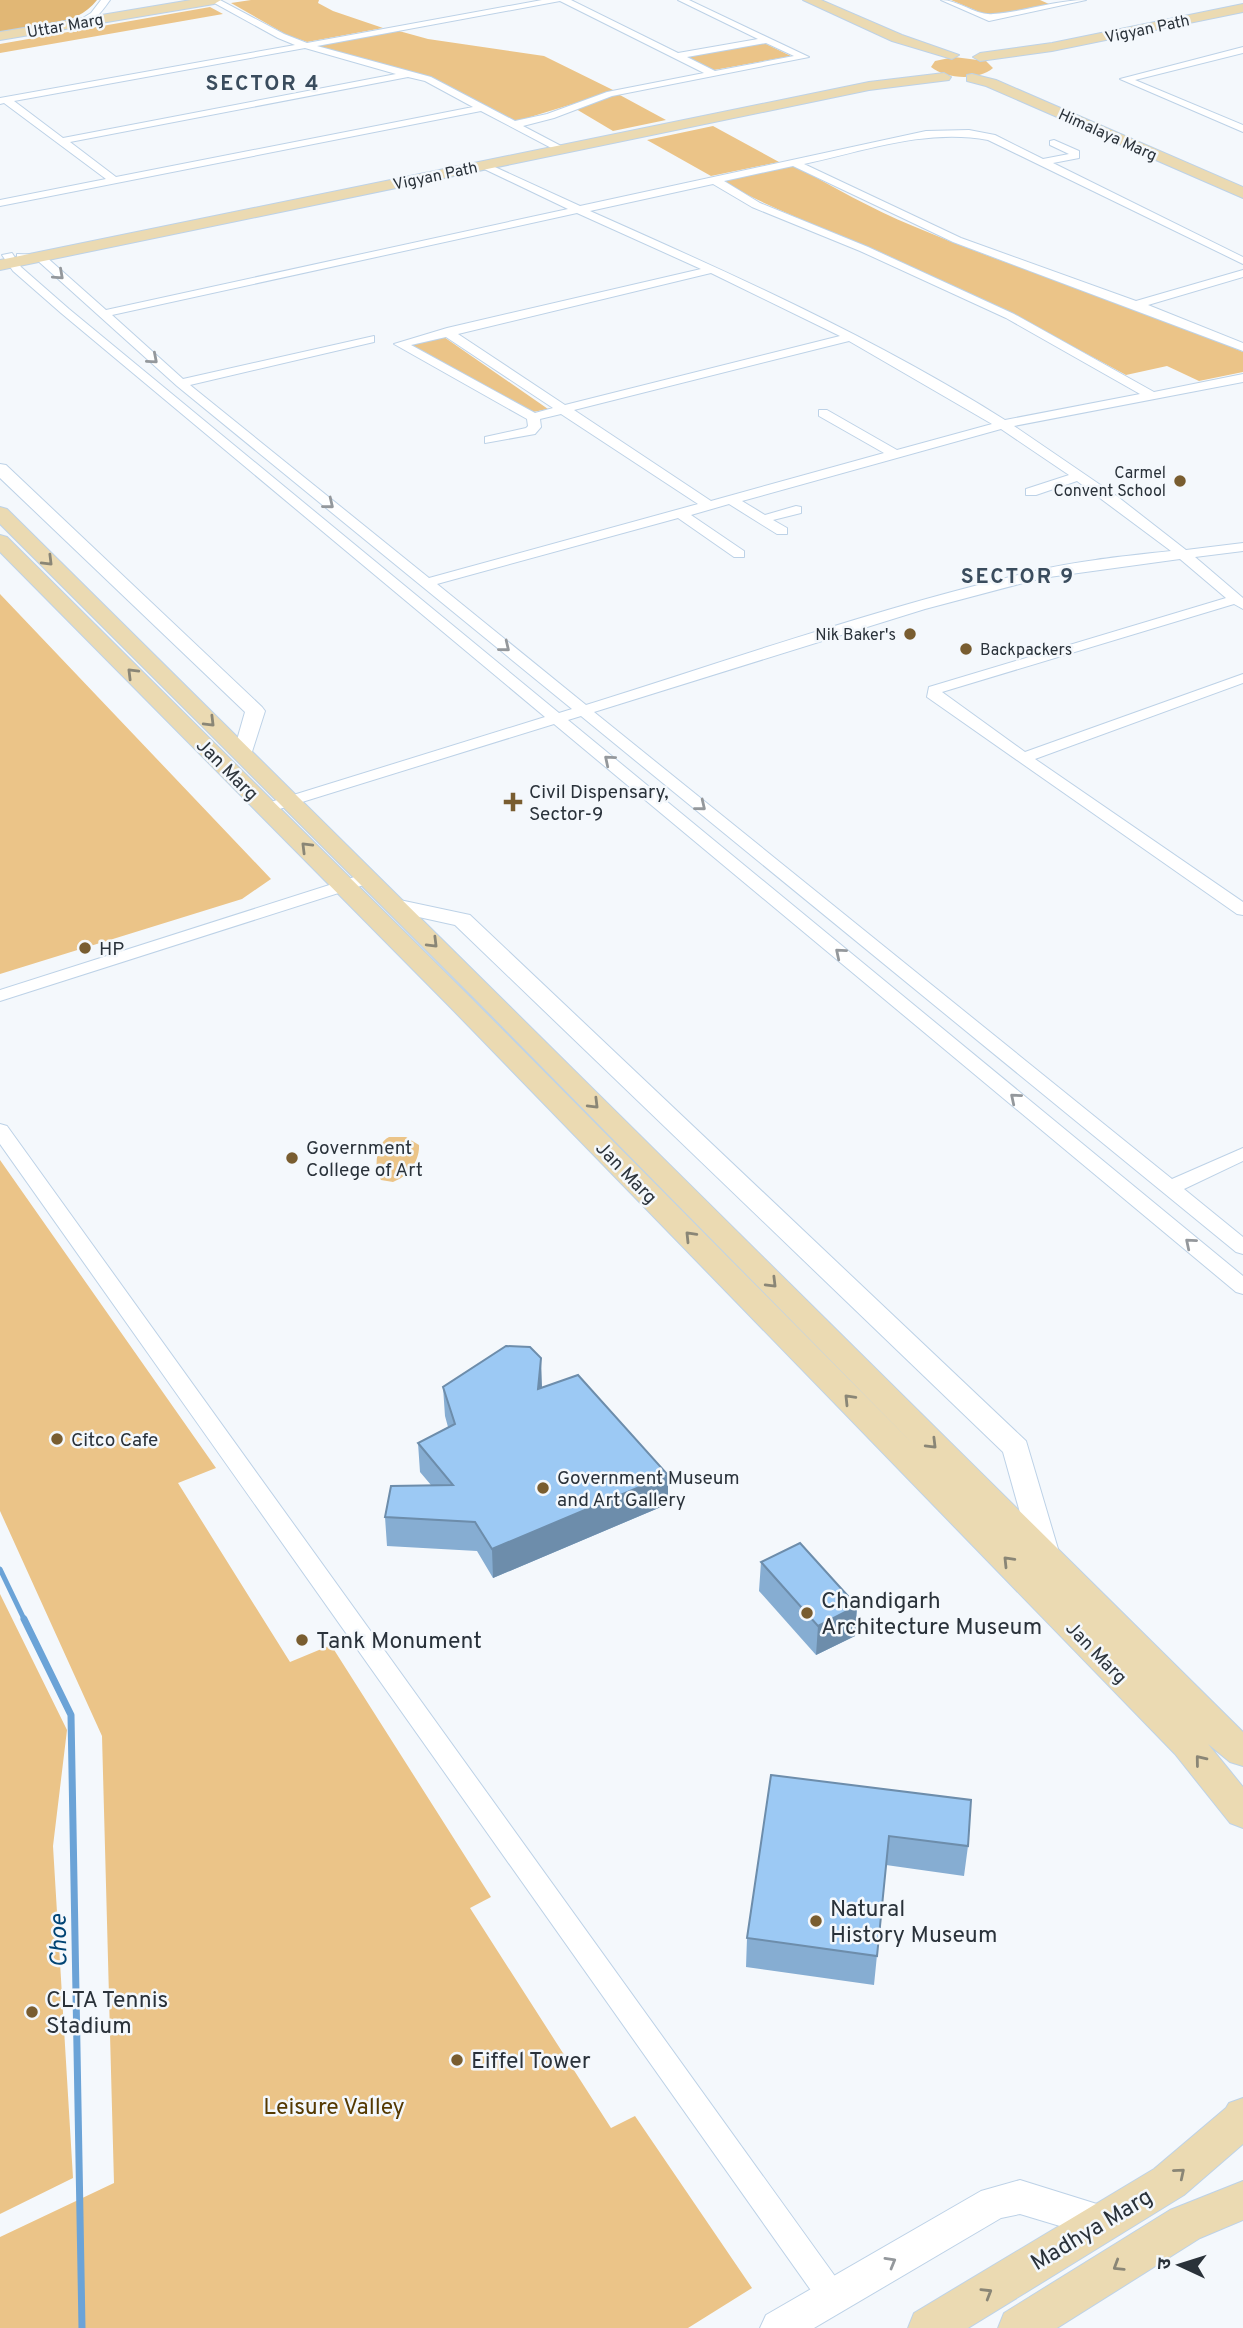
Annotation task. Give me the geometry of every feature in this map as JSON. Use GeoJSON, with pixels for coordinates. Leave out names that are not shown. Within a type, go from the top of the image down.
{"type":"FeatureCollection","features":[{"type":"Feature","properties":{"kind":"main road","name":"Uttar Marg"},"geometry":{"type":"LineString","coordinates":[[0,36],[213,0]]}},
{"type":"Feature","properties":{"kind":"main road"},"geometry":{"type":"LineString","coordinates":[[810,0],[897,38],[952,55],[980,57]]}},
{"type":"Feature","properties":{"kind":"main road","name":"Vigyan Path"},"geometry":{"type":"LineString","coordinates":[[980,57],[1052,47],[1243,8]]}},
{"type":"Feature","properties":{"kind":"main road"},"geometry":{"type":"LineString","coordinates":[[897,38],[921,53],[925,65],[944,76],[972,78]]}},
{"type":"Feature","properties":{"kind":"main road","name":"Vigyan Path"},"geometry":{"type":"LineString","coordinates":[[972,78],[1052,47]]}},
{"type":"Feature","properties":{"kind":"main road","name":"Vigyan Path"},"geometry":{"type":"LineString","coordinates":[[869,86],[952,55]]}},
{"type":"Feature","properties":{"kind":"main road","name":"Himalaya Marg"},"geometry":{"type":"LineString","coordinates":[[980,57],[996,68],[1001,80],[1243,186]]}},
{"type":"Feature","properties":{"kind":"main road","name":"Vigyan Path"},"geometry":{"type":"LineString","coordinates":[[5,259],[40,257],[869,86],[944,76]]}},
{"type":"Feature","properties":{"kind":"main road","name":"Himalaya Marg"},"geometry":{"type":"LineString","coordinates":[[972,78],[1026,98],[1243,193]]}},
{"type":"Feature","properties":{"kind":"main road","name":"Jan Marg"},"geometry":{"type":"LineString","coordinates":[[0,513],[290,801],[356,881],[1188,1744],[1243,1813]]}},
{"type":"Feature","properties":{"kind":"main road","name":"Jan Marg"},"geometry":{"type":"LineString","coordinates":[[0,541],[267,808],[356,881],[395,905],[1223,1736],[1243,1752]]}},
{"type":"Feature","properties":{"kind":"main road","name":"Madhya Marg"},"geometry":{"type":"LineString","coordinates":[[929,2328],[1169,2182],[1241,2121],[1243,2116]]}},
{"type":"Feature","properties":{"kind":"main road"},"geometry":{"type":"LineString","coordinates":[[1019,2328],[1185,2224],[1243,2200]]}},
{"type":"Feature","properties":{"kind":"street"},"geometry":{"type":"LineString","coordinates":[[81,23],[94,15],[106,0]]}},
{"type":"Feature","properties":{"kind":"street"},"geometry":{"type":"LineString","coordinates":[[213,0],[281,36],[307,46],[428,79],[559,149]]}},
{"type":"Feature","properties":{"kind":"street"},"geometry":{"type":"LineString","coordinates":[[3,101],[557,0]]}},
{"type":"Feature","properties":{"kind":"street"},"geometry":{"type":"LineString","coordinates":[[564,0],[713,74]]}},
{"type":"Feature","properties":{"kind":"street"},"geometry":{"type":"LineString","coordinates":[[513,125],[550,116],[610,94],[804,57],[682,0]]}},
{"type":"Feature","properties":{"kind":"street"},"geometry":{"type":"LineString","coordinates":[[945,0],[989,18],[1082,0]]}},
{"type":"Feature","properties":{"kind":"street"},"geometry":{"type":"LineString","coordinates":[[1047,0],[1059,5]]}},
{"type":"Feature","properties":{"kind":"street"},"geometry":{"type":"LineString","coordinates":[[678,56],[768,40]]}},
{"type":"Feature","properties":{"kind":"street"},"geometry":{"type":"LineString","coordinates":[[1243,50],[1125,79],[1243,129]]}},
{"type":"Feature","properties":{"kind":"street"},"geometry":{"type":"LineString","coordinates":[[1160,94],[1163,75],[1168,68]]}},
{"type":"Feature","properties":{"kind":"street"},"geometry":{"type":"LineString","coordinates":[[61,141],[410,74]]}},
{"type":"Feature","properties":{"kind":"street"},"geometry":{"type":"LineString","coordinates":[[3,101],[115,181]]}},
{"type":"Feature","properties":{"kind":"street"},"geometry":{"type":"LineString","coordinates":[[0,203],[482,108]]}},
{"type":"Feature","properties":{"kind":"street"},"geometry":{"type":"LineString","coordinates":[[102,314],[937,133],[970,133],[990,137],[1243,261]]}},
{"type":"Feature","properties":{"kind":"street"},"geometry":{"type":"LineString","coordinates":[[1015,149],[1050,143],[1074,153],[1075,156],[1043,162]]}},
{"type":"Feature","properties":{"kind":"street"},"geometry":{"type":"LineString","coordinates":[[795,163],[926,227],[1013,262],[1195,325],[1243,347]]}},
{"type":"Feature","properties":{"kind":"street"},"geometry":{"type":"LineString","coordinates":[[484,165],[576,211],[711,270],[849,337],[1006,424],[1186,554],[1240,602]]}},
{"type":"Feature","properties":{"kind":"street"},"geometry":{"type":"LineString","coordinates":[[714,180],[756,205],[864,249],[1010,316],[1151,395]]}},
{"type":"Feature","properties":{"kind":"street"},"geometry":{"type":"LineString","coordinates":[[40,257],[181,383],[1243,1247]]}},
{"type":"Feature","properties":{"kind":"street"},"geometry":{"type":"LineString","coordinates":[[5,259],[1243,1287]]}},
{"type":"Feature","properties":{"kind":"street"},"geometry":{"type":"LineString","coordinates":[[711,270],[400,344],[533,417],[849,337]]}},
{"type":"Feature","properties":{"kind":"street"},"geometry":{"type":"LineString","coordinates":[[1137,305],[1243,273]]}},
{"type":"Feature","properties":{"kind":"street"},"geometry":{"type":"LineString","coordinates":[[447,332],[709,506]]}},
{"type":"Feature","properties":{"kind":"street"},"geometry":{"type":"LineString","coordinates":[[181,383],[370,339]]}},
{"type":"Feature","properties":{"kind":"street"},"geometry":{"type":"LineString","coordinates":[[427,583],[1006,424],[1243,378]]}},
{"type":"Feature","properties":{"kind":"street"},"geometry":{"type":"LineString","coordinates":[[823,413],[889,456]]}},
{"type":"Feature","properties":{"kind":"street"},"geometry":{"type":"LineString","coordinates":[[489,440],[534,429],[533,417]]}},
{"type":"Feature","properties":{"kind":"street"},"geometry":{"type":"LineString","coordinates":[[835,428],[889,456]]}},
{"type":"Feature","properties":{"kind":"street"},"geometry":{"type":"LineString","coordinates":[[0,468],[255,711],[243,754]]}},
{"type":"Feature","properties":{"kind":"street"},"geometry":{"type":"LineString","coordinates":[[1031,492],[1078,476]]}},
{"type":"Feature","properties":{"kind":"street"},"geometry":{"type":"LineString","coordinates":[[737,498],[771,516],[786,530],[737,498]]}},
{"type":"Feature","properties":{"kind":"street"},"geometry":{"type":"LineString","coordinates":[[771,516],[796,510]]}},
{"type":"Feature","properties":{"kind":"street"},"geometry":{"type":"LineString","coordinates":[[681,513],[739,554]]}},
{"type":"Feature","properties":{"kind":"street"},"geometry":{"type":"LineString","coordinates":[[267,808],[585,712],[934,602],[1041,574],[1243,547]]}},
{"type":"Feature","properties":{"kind":"street"},"geometry":{"type":"LineString","coordinates":[[1240,602],[934,690],[935,697],[1243,910]]}},
{"type":"Feature","properties":{"kind":"street"},"geometry":{"type":"LineString","coordinates":[[1024,758],[1243,677]]}},
{"type":"Feature","properties":{"kind":"street"},"geometry":{"type":"LineString","coordinates":[[0,996],[356,881]]}},
{"type":"Feature","properties":{"kind":"street"},"geometry":{"type":"LineString","coordinates":[[395,905],[462,920],[1016,1448],[1047,1559]]}},
{"type":"Feature","properties":{"kind":"street"},"geometry":{"type":"LineString","coordinates":[[0,1130],[832,2296]]}},
{"type":"Feature","properties":{"kind":"street"},"geometry":{"type":"LineString","coordinates":[[1170,1188],[1243,1154]]}},
{"type":"Feature","properties":{"kind":"street"},"geometry":{"type":"LineString","coordinates":[[779,2328],[994,2203],[1020,2197],[1103,2222]]}},
{"type":"Feature","properties":{"kind":"green space"},"geometry":{"type":"Polygon","coordinates":[[[251,0],[319,0],[318,3],[333,11],[383,28],[307,42],[287,35],[231,3],[251,0]]]}},
{"type":"Feature","properties":{"kind":"green space"},"geometry":{"type":"Polygon","coordinates":[[[951,0],[1040,0],[1049,4],[989,16],[951,0]]]}},
{"type":"Feature","properties":{"kind":"green space"},"geometry":{"type":"Polygon","coordinates":[[[210,7],[223,14],[0,53],[0,44],[210,7]]]}},
{"type":"Feature","properties":{"kind":"green space"},"geometry":{"type":"Polygon","coordinates":[[[399,31],[428,39],[544,56],[615,91],[514,122],[434,79],[317,46],[399,31]]]}},
{"type":"Feature","properties":{"kind":"green space"},"geometry":{"type":"Polygon","coordinates":[[[764,43],[791,56],[714,70],[688,57],[764,43]]]}},
{"type":"Feature","properties":{"kind":"green space"},"geometry":{"type":"Polygon","coordinates":[[[954,57],[986,61],[993,68],[979,75],[962,77],[945,74],[931,67],[935,61],[954,57]]]}},
{"type":"Feature","properties":{"kind":"green space"},"geometry":{"type":"Polygon","coordinates":[[[618,94],[666,120],[613,131],[576,109],[618,94]]]}},
{"type":"Feature","properties":{"kind":"green space"},"geometry":{"type":"Polygon","coordinates":[[[713,126],[779,162],[711,176],[647,140],[713,126]]]}},
{"type":"Feature","properties":{"kind":"green space"},"geometry":{"type":"Polygon","coordinates":[[[794,165],[913,226],[1243,352],[1243,372],[1199,381],[1167,366],[1126,375],[941,281],[878,251],[779,210],[722,181],[794,165]]]}},
{"type":"Feature","properties":{"kind":"green space"},"geometry":{"type":"Polygon","coordinates":[[[444,337],[548,409],[533,412],[411,345],[444,337]]]}},
{"type":"Feature","properties":{"kind":"green space"},"geometry":{"type":"Polygon","coordinates":[[[0,594],[271,879],[242,899],[0,974],[0,594]]]}},
{"type":"Feature","properties":{"kind":"green space"},"geometry":{"type":"Polygon","coordinates":[[[389,1137],[406,1137],[419,1145],[412,1168],[393,1182],[381,1180],[377,1169],[379,1150],[389,1137]]]}},
{"type":"Feature","properties":{"kind":"green space","name":"Leisure Valley"},"geometry":{"type":"Polygon","coordinates":[[[0,1160],[216,1468],[178,1483],[290,1662],[331,1645],[491,1897],[470,1908],[611,2128],[635,2116],[752,2288],[688,2328],[0,2328],[0,2237],[114,2183],[102,1736],[0,1511],[0,1160]]]}},
{"type":"Feature","properties":{"kind":"green space","name":"CLTA Tennis Stadium"},"geometry":{"type":"Polygon","coordinates":[[[0,1594],[67,1730],[53,1846],[73,2178],[0,2214],[0,1594]]]}},
{"type":"Feature","properties":{"kind":"shaded area"},"geometry":{"type":"Polygon","coordinates":[[[0,0],[97,0],[77,16],[53,25],[0,32],[0,0]]]}},
{"type":"Feature","properties":{"kind":"building","name":"Government Museum and Art Gallery"},"geometry":{"type":"Polygon","coordinates":[[[506,1346],[530,1347],[541,1358],[538,1389],[578,1375],[668,1475],[492,1549],[475,1522],[385,1517],[391,1486],[453,1485],[418,1443],[455,1424],[443,1387],[506,1346]]]}},
{"type":"Feature","properties":{"kind":"building"},"geometry":{"type":"Polygon","coordinates":[[[800,1543],[857,1606],[818,1626],[761,1562],[800,1543]]]}},
{"type":"Feature","properties":{"kind":"building","name":"Natural History Museum"},"geometry":{"type":"Polygon","coordinates":[[[771,1775],[971,1800],[968,1846],[889,1836],[877,1956],[747,1938],[771,1775]]]}},
{"type":"Feature","properties":{"kind":"waterway","name":"Choe"},"geometry":{"type":"LineString","coordinates":[[0,1569],[25,1621]]}},
{"type":"Feature","properties":{"kind":"waterway","name":"Choe"},"geometry":{"type":"LineString","coordinates":[[24,1619],[71,1715],[82,2328]]}},
{"type":"Feature","properties":{"kind":"place","name":"Carmel Convent School"},"geometry":{"type":"Point","coordinates":[1180,481]}},
{"type":"Feature","properties":{"kind":"place","name":"Nik Baker's"},"geometry":{"type":"Point","coordinates":[910,634]}},
{"type":"Feature","properties":{"kind":"place","name":"Backpackers"},"geometry":{"type":"Point","coordinates":[966,649]}},
{"type":"Feature","properties":{"kind":"place","name":"Civil Dispensary, Sector-9"},"geometry":{"type":"Point","coordinates":[513,802]}},
{"type":"Feature","properties":{"kind":"place","name":"HP"},"geometry":{"type":"Point","coordinates":[85,948]}},
{"type":"Feature","properties":{"kind":"place","name":"Government College of Art"},"geometry":{"type":"Point","coordinates":[292,1158]}},
{"type":"Feature","properties":{"kind":"place","name":"Citco Cafe"},"geometry":{"type":"Point","coordinates":[57,1439]}},
{"type":"Feature","properties":{"kind":"place","name":"Government Museum and Art Gallery"},"geometry":{"type":"Point","coordinates":[543,1488]}},
{"type":"Feature","properties":{"kind":"place","name":"Chandigarh Architecture Museum"},"geometry":{"type":"Point","coordinates":[807,1613]}},
{"type":"Feature","properties":{"kind":"place","name":"Tank Monument"},"geometry":{"type":"Point","coordinates":[302,1640]}},
{"type":"Feature","properties":{"kind":"place","name":"Natural History Museum"},"geometry":{"type":"Point","coordinates":[816,1921]}},
{"type":"Feature","properties":{"kind":"place","name":"CLTA Tennis Stadium"},"geometry":{"type":"Point","coordinates":[32,2012]}},
{"type":"Feature","properties":{"kind":"place","name":"Eiffel Tower"},"geometry":{"type":"Point","coordinates":[457,2060]}},
{"type":"Feature","properties":{"kind":"district","name":"SECTOR 4"},"geometry":{"type":"Point","coordinates":[263,83]}},
{"type":"Feature","properties":{"kind":"district","name":"SECTOR 9"},"geometry":{"type":"Point","coordinates":[1018,576]}}]}
